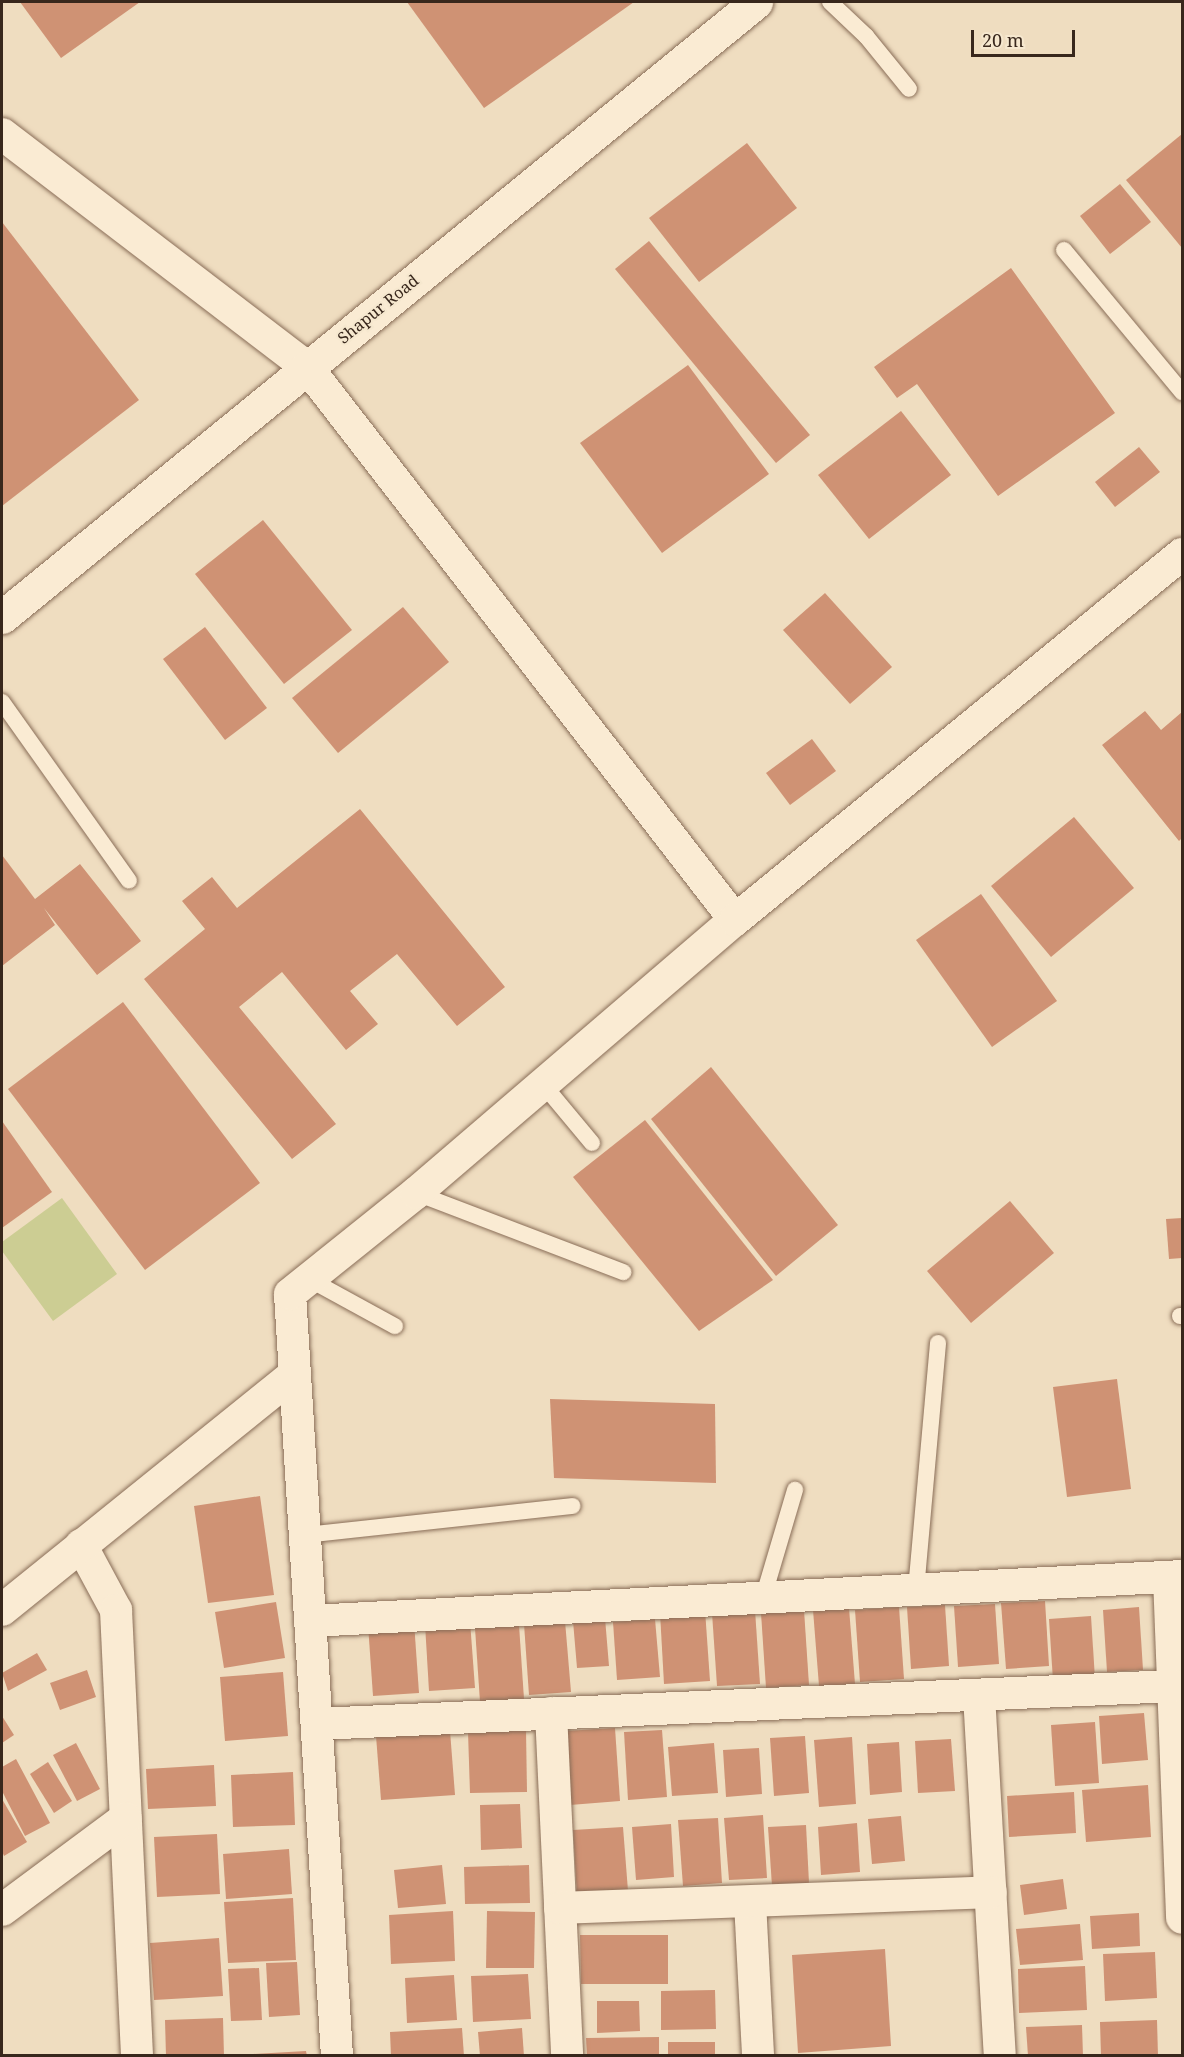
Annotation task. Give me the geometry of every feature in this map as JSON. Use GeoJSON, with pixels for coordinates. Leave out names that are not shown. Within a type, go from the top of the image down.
{"type":"FeatureCollection","features":[{"type":"Feature","properties":{"kind":"street","name":"Shapur Road"},"geometry":{"type":"LineString","coordinates":[[2,617],[756,2]]}},
{"type":"Feature","properties":{"kind":"street"},"geometry":{"type":"LineString","coordinates":[[2,134],[307,367],[735,920]]}},
{"type":"Feature","properties":{"kind":"street"},"geometry":{"type":"LineString","coordinates":[[338,2055],[290,1294],[416,1193],[735,920],[1182,554]]}},
{"type":"Feature","properties":{"kind":"street"},"geometry":{"type":"LineString","coordinates":[[2,1610],[295,1374]]}},
{"type":"Feature","properties":{"kind":"street"},"geometry":{"type":"LineString","coordinates":[[81,1545],[116,1610],[137,2055]]}},
{"type":"Feature","properties":{"kind":"street"},"geometry":{"type":"LineString","coordinates":[[310,1621],[1176,1577],[1173,1686],[1182,1918]]}},
{"type":"Feature","properties":{"kind":"street"},"geometry":{"type":"LineString","coordinates":[[317,1724],[1173,1686]]}},
{"type":"Feature","properties":{"kind":"street"},"geometry":{"type":"LineString","coordinates":[[979,1695],[1000,2055]]}},
{"type":"Feature","properties":{"kind":"street"},"geometry":{"type":"LineString","coordinates":[[551,1713],[567,2055]]}},
{"type":"Feature","properties":{"kind":"street"},"geometry":{"type":"LineString","coordinates":[[2,1910],[126,1818]]}},
{"type":"Feature","properties":{"kind":"street"},"geometry":{"type":"LineString","coordinates":[[560,1908],[990,1892]]}},
{"type":"Feature","properties":{"kind":"street"},"geometry":{"type":"LineString","coordinates":[[750,1902],[758,2055]]}},
{"type":"Feature","properties":{"kind":"lane"},"geometry":{"type":"LineString","coordinates":[[830,2],[866,36],[909,89]]}},
{"type":"Feature","properties":{"kind":"lane"},"geometry":{"type":"LineString","coordinates":[[1064,250],[1182,392]]}},
{"type":"Feature","properties":{"kind":"lane"},"geometry":{"type":"LineString","coordinates":[[2,702],[129,881]]}},
{"type":"Feature","properties":{"kind":"lane"},"geometry":{"type":"LineString","coordinates":[[542,1083],[592,1143]]}},
{"type":"Feature","properties":{"kind":"lane"},"geometry":{"type":"LineString","coordinates":[[416,1193],[623,1272]]}},
{"type":"Feature","properties":{"kind":"lane"},"geometry":{"type":"LineString","coordinates":[[309,1279],[395,1326]]}},
{"type":"Feature","properties":{"kind":"lane"},"geometry":{"type":"LineString","coordinates":[[916,1590],[938,1343]]}},
{"type":"Feature","properties":{"kind":"lane"},"geometry":{"type":"LineString","coordinates":[[763,1598],[795,1490]]}},
{"type":"Feature","properties":{"kind":"lane"},"geometry":{"type":"LineString","coordinates":[[305,1535],[572,1506]]}},
{"type":"Feature","properties":{"kind":"green space"},"geometry":{"type":"Polygon","coordinates":[[[62,1198],[117,1274],[53,1321],[2,1251],[2,1242],[62,1198]]]}},
{"type":"Feature","properties":{"kind":"building"},"geometry":{"type":"Polygon","coordinates":[[[20,2],[140,2],[61,58],[20,2]]]}},
{"type":"Feature","properties":{"kind":"building"},"geometry":{"type":"Polygon","coordinates":[[[407,2],[634,2],[484,108],[407,2]]]}},
{"type":"Feature","properties":{"kind":"building"},"geometry":{"type":"Polygon","coordinates":[[[1182,134],[1182,248],[1126,180],[1182,134]]]}},
{"type":"Feature","properties":{"kind":"building"},"geometry":{"type":"Polygon","coordinates":[[[747,143],[797,208],[699,282],[649,218],[747,143]]]}},
{"type":"Feature","properties":{"kind":"building"},"geometry":{"type":"Polygon","coordinates":[[[1120,184],[1151,222],[1110,254],[1080,216],[1120,184]]]}},
{"type":"Feature","properties":{"kind":"building"},"geometry":{"type":"Polygon","coordinates":[[[2,222],[139,400],[2,506],[2,222]]]}},
{"type":"Feature","properties":{"kind":"building"},"geometry":{"type":"Polygon","coordinates":[[[649,241],[810,435],[776,463],[615,269],[649,241]]]}},
{"type":"Feature","properties":{"kind":"building"},"geometry":{"type":"Polygon","coordinates":[[[1011,268],[1115,413],[998,496],[917,384],[897,398],[874,367],[1011,268]]]}},
{"type":"Feature","properties":{"kind":"building"},"geometry":{"type":"Polygon","coordinates":[[[688,365],[769,474],[662,553],[580,443],[688,365]]]}},
{"type":"Feature","properties":{"kind":"building"},"geometry":{"type":"Polygon","coordinates":[[[901,411],[951,475],[869,539],[818,475],[901,411]]]}},
{"type":"Feature","properties":{"kind":"building"},"geometry":{"type":"Polygon","coordinates":[[[1139,447],[1160,472],[1115,507],[1095,482],[1139,447]]]}},
{"type":"Feature","properties":{"kind":"building"},"geometry":{"type":"Polygon","coordinates":[[[263,520],[352,630],[284,684],[195,574],[263,520]]]}},
{"type":"Feature","properties":{"kind":"building"},"geometry":{"type":"Polygon","coordinates":[[[825,593],[892,667],[850,704],[783,630],[825,593]]]}},
{"type":"Feature","properties":{"kind":"building"},"geometry":{"type":"Polygon","coordinates":[[[403,607],[449,662],[338,753],[292,698],[403,607]]]}},
{"type":"Feature","properties":{"kind":"building"},"geometry":{"type":"Polygon","coordinates":[[[205,627],[267,708],[225,740],[163,659],[205,627]]]}},
{"type":"Feature","properties":{"kind":"building"},"geometry":{"type":"Polygon","coordinates":[[[1145,711],[1161,730],[1182,712],[1182,838],[1179,841],[1102,745],[1145,711]]]}},
{"type":"Feature","properties":{"kind":"building"},"geometry":{"type":"Polygon","coordinates":[[[812,739],[836,771],[790,805],[766,773],[812,739]]]}},
{"type":"Feature","properties":{"kind":"building"},"geometry":{"type":"Polygon","coordinates":[[[360,809],[505,987],[457,1026],[397,954],[350,991],[378,1024],[346,1050],[282,972],[239,1007],[336,1124],[292,1159],[144,979],[205,929],[182,901],[212,877],[237,908],[360,809]]]}},
{"type":"Feature","properties":{"kind":"building"},"geometry":{"type":"Polygon","coordinates":[[[1074,817],[1134,888],[1051,957],[991,886],[1074,817]]]}},
{"type":"Feature","properties":{"kind":"building"},"geometry":{"type":"Polygon","coordinates":[[[2,855],[35,899],[80,864],[141,941],[97,975],[44,908],[55,925],[2,966],[2,855]]]}},
{"type":"Feature","properties":{"kind":"building"},"geometry":{"type":"Polygon","coordinates":[[[981,894],[1057,1001],[992,1047],[916,940],[981,894]]]}},
{"type":"Feature","properties":{"kind":"building"},"geometry":{"type":"Polygon","coordinates":[[[123,1002],[260,1183],[145,1270],[8,1089],[123,1002]]]}},
{"type":"Feature","properties":{"kind":"building"},"geometry":{"type":"Polygon","coordinates":[[[711,1067],[838,1225],[776,1276],[651,1119],[711,1067]]]}},
{"type":"Feature","properties":{"kind":"building"},"geometry":{"type":"Polygon","coordinates":[[[645,1120],[773,1280],[699,1331],[573,1177],[645,1120]]]}},
{"type":"Feature","properties":{"kind":"building"},"geometry":{"type":"Polygon","coordinates":[[[2,1121],[52,1192],[2,1228],[2,1121]]]}},
{"type":"Feature","properties":{"kind":"building"},"geometry":{"type":"Polygon","coordinates":[[[1010,1201],[1054,1253],[971,1323],[927,1271],[1010,1201]]]}},
{"type":"Feature","properties":{"kind":"building"},"geometry":{"type":"Polygon","coordinates":[[[1182,1218],[1182,1258],[1169,1259],[1166,1219],[1182,1218]]]}},
{"type":"Feature","properties":{"kind":"building"},"geometry":{"type":"Polygon","coordinates":[[[1117,1379],[1131,1489],[1067,1497],[1053,1387],[1117,1379]]]}},
{"type":"Feature","properties":{"kind":"building"},"geometry":{"type":"Polygon","coordinates":[[[550,1399],[715,1404],[716,1483],[554,1478],[550,1399]]]}},
{"type":"Feature","properties":{"kind":"building"},"geometry":{"type":"Polygon","coordinates":[[[260,1496],[274,1595],[208,1603],[194,1506],[260,1496]]]}},
{"type":"Feature","properties":{"kind":"building"},"geometry":{"type":"Polygon","coordinates":[[[1045,1601],[1049,1666],[1006,1669],[1001,1603],[1045,1601]]]}},
{"type":"Feature","properties":{"kind":"building"},"geometry":{"type":"Polygon","coordinates":[[[276,1602],[285,1658],[224,1668],[215,1612],[276,1602]]]}},
{"type":"Feature","properties":{"kind":"building"},"geometry":{"type":"Polygon","coordinates":[[[995,1604],[999,1664],[958,1667],[954,1606],[995,1604]]]}},
{"type":"Feature","properties":{"kind":"building"},"geometry":{"type":"Polygon","coordinates":[[[945,1605],[949,1666],[911,1669],[907,1607],[945,1605]]]}},
{"type":"Feature","properties":{"kind":"building"},"geometry":{"type":"Polygon","coordinates":[[[899,1607],[904,1679],[860,1682],[855,1610],[899,1607]]]}},
{"type":"Feature","properties":{"kind":"building"},"geometry":{"type":"Polygon","coordinates":[[[1139,1607],[1143,1670],[1107,1672],[1103,1610],[1139,1607]]]}},
{"type":"Feature","properties":{"kind":"building"},"geometry":{"type":"Polygon","coordinates":[[[849,1608],[855,1684],[819,1686],[813,1610],[849,1608]]]}},
{"type":"Feature","properties":{"kind":"building"},"geometry":{"type":"Polygon","coordinates":[[[705,1610],[710,1681],[664,1684],[660,1613],[705,1610]]]}},
{"type":"Feature","properties":{"kind":"building"},"geometry":{"type":"Polygon","coordinates":[[[755,1610],[760,1684],[717,1686],[712,1613],[755,1610]]]}},
{"type":"Feature","properties":{"kind":"building"},"geometry":{"type":"Polygon","coordinates":[[[804,1610],[809,1685],[766,1688],[761,1613],[804,1610]]]}},
{"type":"Feature","properties":{"kind":"building"},"geometry":{"type":"Polygon","coordinates":[[[1091,1616],[1095,1679],[1053,1681],[1049,1619],[1091,1616]]]}},
{"type":"Feature","properties":{"kind":"building"},"geometry":{"type":"Polygon","coordinates":[[[605,1618],[609,1666],[577,1668],[573,1621],[605,1618]]]}},
{"type":"Feature","properties":{"kind":"building"},"geometry":{"type":"Polygon","coordinates":[[[655,1619],[660,1677],[617,1680],[613,1622],[655,1619]]]}},
{"type":"Feature","properties":{"kind":"building"},"geometry":{"type":"Polygon","coordinates":[[[470,1621],[475,1688],[429,1691],[425,1624],[470,1621]]]}},
{"type":"Feature","properties":{"kind":"building"},"geometry":{"type":"Polygon","coordinates":[[[565,1621],[571,1692],[529,1695],[524,1624],[565,1621]]]}},
{"type":"Feature","properties":{"kind":"building"},"geometry":{"type":"Polygon","coordinates":[[[414,1622],[419,1693],[373,1696],[368,1625],[414,1622]]]}},
{"type":"Feature","properties":{"kind":"building"},"geometry":{"type":"Polygon","coordinates":[[[519,1625],[524,1699],[480,1702],[475,1628],[519,1625]]]}},
{"type":"Feature","properties":{"kind":"building"},"geometry":{"type":"Polygon","coordinates":[[[37,1653],[47,1670],[8,1691],[2,1673],[37,1653]]]}},
{"type":"Feature","properties":{"kind":"building"},"geometry":{"type":"Polygon","coordinates":[[[87,1670],[96,1697],[60,1710],[50,1683],[87,1670]]]}},
{"type":"Feature","properties":{"kind":"building"},"geometry":{"type":"Polygon","coordinates":[[[283,1672],[288,1736],[225,1741],[220,1677],[283,1672]]]}},
{"type":"Feature","properties":{"kind":"building"},"geometry":{"type":"Polygon","coordinates":[[[1144,1713],[1148,1760],[1102,1764],[1099,1716],[1144,1713]]]}},
{"type":"Feature","properties":{"kind":"building"},"geometry":{"type":"Polygon","coordinates":[[[2,1716],[14,1735],[2,1743],[2,1716]]]}},
{"type":"Feature","properties":{"kind":"building"},"geometry":{"type":"Polygon","coordinates":[[[1095,1722],[1099,1783],[1055,1786],[1051,1725],[1095,1722]]]}},
{"type":"Feature","properties":{"kind":"building"},"geometry":{"type":"Polygon","coordinates":[[[615,1728],[620,1801],[570,1805],[565,1731],[615,1728]]]}},
{"type":"Feature","properties":{"kind":"building"},"geometry":{"type":"Polygon","coordinates":[[[526,1730],[527,1792],[470,1793],[468,1732],[526,1730]]]}},
{"type":"Feature","properties":{"kind":"building"},"geometry":{"type":"Polygon","coordinates":[[[662,1730],[667,1797],[628,1800],[624,1732],[662,1730]]]}},
{"type":"Feature","properties":{"kind":"building"},"geometry":{"type":"Polygon","coordinates":[[[450,1731],[455,1795],[381,1800],[376,1736],[450,1731]]]}},
{"type":"Feature","properties":{"kind":"building"},"geometry":{"type":"Polygon","coordinates":[[[805,1736],[809,1793],[774,1796],[770,1738],[805,1736]]]}},
{"type":"Feature","properties":{"kind":"building"},"geometry":{"type":"Polygon","coordinates":[[[852,1737],[856,1804],[819,1807],[814,1740],[852,1737]]]}},
{"type":"Feature","properties":{"kind":"building"},"geometry":{"type":"Polygon","coordinates":[[[951,1739],[955,1791],[918,1793],[915,1741],[951,1739]]]}},
{"type":"Feature","properties":{"kind":"building"},"geometry":{"type":"Polygon","coordinates":[[[899,1742],[902,1792],[870,1795],[867,1744],[899,1742]]]}},
{"type":"Feature","properties":{"kind":"building"},"geometry":{"type":"Polygon","coordinates":[[[76,1743],[100,1789],[77,1801],[53,1755],[76,1743]]]}},
{"type":"Feature","properties":{"kind":"building"},"geometry":{"type":"Polygon","coordinates":[[[714,1743],[718,1793],[672,1796],[668,1747],[714,1743]]]}},
{"type":"Feature","properties":{"kind":"building"},"geometry":{"type":"Polygon","coordinates":[[[759,1748],[762,1794],[726,1797],[723,1750],[759,1748]]]}},
{"type":"Feature","properties":{"kind":"building"},"geometry":{"type":"Polygon","coordinates":[[[16,1759],[50,1823],[25,1836],[2,1791],[2,1767],[16,1759]]]}},
{"type":"Feature","properties":{"kind":"building"},"geometry":{"type":"Polygon","coordinates":[[[48,1762],[72,1801],[54,1813],[30,1774],[48,1762]]]}},
{"type":"Feature","properties":{"kind":"building"},"geometry":{"type":"Polygon","coordinates":[[[214,1765],[216,1806],[148,1809],[146,1769],[214,1765]]]}},
{"type":"Feature","properties":{"kind":"building"},"geometry":{"type":"Polygon","coordinates":[[[293,1772],[295,1825],[233,1827],[231,1775],[293,1772]]]}},
{"type":"Feature","properties":{"kind":"building"},"geometry":{"type":"Polygon","coordinates":[[[1148,1785],[1151,1837],[1086,1842],[1082,1790],[1148,1785]]]}},
{"type":"Feature","properties":{"kind":"building"},"geometry":{"type":"Polygon","coordinates":[[[1074,1792],[1076,1833],[1009,1837],[1007,1796],[1074,1792]]]}},
{"type":"Feature","properties":{"kind":"building"},"geometry":{"type":"Polygon","coordinates":[[[2,1799],[27,1842],[4,1856],[2,1851],[2,1799]]]}},
{"type":"Feature","properties":{"kind":"building"},"geometry":{"type":"Polygon","coordinates":[[[520,1804],[522,1848],[481,1850],[480,1805],[520,1804]]]}},
{"type":"Feature","properties":{"kind":"building"},"geometry":{"type":"Polygon","coordinates":[[[763,1815],[767,1878],[729,1880],[724,1818],[763,1815]]]}},
{"type":"Feature","properties":{"kind":"building"},"geometry":{"type":"Polygon","coordinates":[[[901,1816],[905,1861],[872,1864],[868,1819],[901,1816]]]}},
{"type":"Feature","properties":{"kind":"building"},"geometry":{"type":"Polygon","coordinates":[[[718,1818],[722,1883],[683,1886],[678,1820],[718,1818]]]}},
{"type":"Feature","properties":{"kind":"building"},"geometry":{"type":"Polygon","coordinates":[[[857,1823],[860,1872],[821,1875],[818,1827],[857,1823]]]}},
{"type":"Feature","properties":{"kind":"building"},"geometry":{"type":"Polygon","coordinates":[[[671,1824],[674,1877],[636,1880],[632,1827],[671,1824]]]}},
{"type":"Feature","properties":{"kind":"building"},"geometry":{"type":"Polygon","coordinates":[[[806,1825],[809,1883],[772,1886],[768,1827],[806,1825]]]}},
{"type":"Feature","properties":{"kind":"building"},"geometry":{"type":"Polygon","coordinates":[[[623,1827],[628,1891],[577,1895],[573,1830],[623,1827]]]}},
{"type":"Feature","properties":{"kind":"building"},"geometry":{"type":"Polygon","coordinates":[[[217,1834],[220,1894],[157,1897],[154,1837],[217,1834]]]}},
{"type":"Feature","properties":{"kind":"building"},"geometry":{"type":"Polygon","coordinates":[[[289,1849],[292,1894],[226,1899],[223,1854],[289,1849]]]}},
{"type":"Feature","properties":{"kind":"building"},"geometry":{"type":"Polygon","coordinates":[[[442,1865],[446,1904],[398,1908],[394,1870],[442,1865]]]}},
{"type":"Feature","properties":{"kind":"building"},"geometry":{"type":"Polygon","coordinates":[[[529,1865],[530,1903],[465,1904],[464,1867],[529,1865]]]}},
{"type":"Feature","properties":{"kind":"building"},"geometry":{"type":"Polygon","coordinates":[[[1063,1879],[1067,1909],[1024,1915],[1020,1885],[1063,1879]]]}},
{"type":"Feature","properties":{"kind":"building"},"geometry":{"type":"Polygon","coordinates":[[[293,1898],[296,1960],[228,1963],[224,1902],[293,1898]]]}},
{"type":"Feature","properties":{"kind":"building"},"geometry":{"type":"Polygon","coordinates":[[[453,1911],[455,1961],[391,1964],[389,1915],[453,1911]]]}},
{"type":"Feature","properties":{"kind":"building"},"geometry":{"type":"Polygon","coordinates":[[[487,1911],[535,1912],[534,1968],[486,1968],[487,1911]]]}},
{"type":"Feature","properties":{"kind":"building"},"geometry":{"type":"Polygon","coordinates":[[[1139,1913],[1140,1946],[1092,1949],[1090,1916],[1139,1913]]]}},
{"type":"Feature","properties":{"kind":"building"},"geometry":{"type":"Polygon","coordinates":[[[1080,1924],[1083,1960],[1020,1965],[1016,1929],[1080,1924]]]}},
{"type":"Feature","properties":{"kind":"building"},"geometry":{"type":"Polygon","coordinates":[[[580,1935],[668,1935],[668,1984],[581,1984],[580,1935]]]}},
{"type":"Feature","properties":{"kind":"building"},"geometry":{"type":"Polygon","coordinates":[[[219,1938],[223,1996],[154,2000],[150,1943],[219,1938]]]}},
{"type":"Feature","properties":{"kind":"building"},"geometry":{"type":"Polygon","coordinates":[[[885,1949],[891,2046],[798,2053],[792,1955],[885,1949]]]}},
{"type":"Feature","properties":{"kind":"building"},"geometry":{"type":"Polygon","coordinates":[[[1155,1952],[1157,1998],[1105,2001],[1103,1954],[1155,1952]]]}},
{"type":"Feature","properties":{"kind":"building"},"geometry":{"type":"Polygon","coordinates":[[[297,1962],[300,2015],[269,2017],[266,1963],[297,1962]]]}},
{"type":"Feature","properties":{"kind":"building"},"geometry":{"type":"Polygon","coordinates":[[[1085,1966],[1087,2010],[1019,2013],[1018,1969],[1085,1966]]]}},
{"type":"Feature","properties":{"kind":"building"},"geometry":{"type":"Polygon","coordinates":[[[259,1968],[262,2020],[231,2021],[228,1969],[259,1968]]]}},
{"type":"Feature","properties":{"kind":"building"},"geometry":{"type":"Polygon","coordinates":[[[528,1974],[531,2019],[473,2022],[471,1976],[528,1974]]]}},
{"type":"Feature","properties":{"kind":"building"},"geometry":{"type":"Polygon","coordinates":[[[454,1975],[457,2020],[407,2023],[405,1978],[454,1975]]]}},
{"type":"Feature","properties":{"kind":"building"},"geometry":{"type":"Polygon","coordinates":[[[715,1990],[716,2029],[661,2030],[661,1991],[715,1990]]]}},
{"type":"Feature","properties":{"kind":"building"},"geometry":{"type":"Polygon","coordinates":[[[597,2001],[639,2001],[640,2031],[597,2033],[597,2001]]]}},
{"type":"Feature","properties":{"kind":"building"},"geometry":{"type":"Polygon","coordinates":[[[223,2018],[224,2056],[166,2056],[165,2020],[223,2018]]]}},
{"type":"Feature","properties":{"kind":"building"},"geometry":{"type":"Polygon","coordinates":[[[1157,2020],[1158,2056],[1101,2056],[1100,2022],[1157,2020]]]}},
{"type":"Feature","properties":{"kind":"building"},"geometry":{"type":"Polygon","coordinates":[[[1082,2025],[1083,2056],[1028,2056],[1026,2027],[1082,2025]]]}},
{"type":"Feature","properties":{"kind":"building"},"geometry":{"type":"Polygon","coordinates":[[[462,2028],[464,2056],[391,2056],[390,2032],[462,2028]]]}},
{"type":"Feature","properties":{"kind":"building"},"geometry":{"type":"Polygon","coordinates":[[[522,2028],[524,2056],[480,2056],[478,2032],[522,2028]]]}},
{"type":"Feature","properties":{"kind":"building"},"geometry":{"type":"Polygon","coordinates":[[[659,2037],[659,2056],[587,2056],[586,2038],[659,2037]]]}},
{"type":"Feature","properties":{"kind":"building"},"geometry":{"type":"Polygon","coordinates":[[[668,2042],[715,2042],[715,2056],[668,2056],[668,2042]]]}},
{"type":"Feature","properties":{"kind":"building"},"geometry":{"type":"Polygon","coordinates":[[[306,2051],[307,2056],[253,2056],[253,2054],[306,2051]]]}}]}
